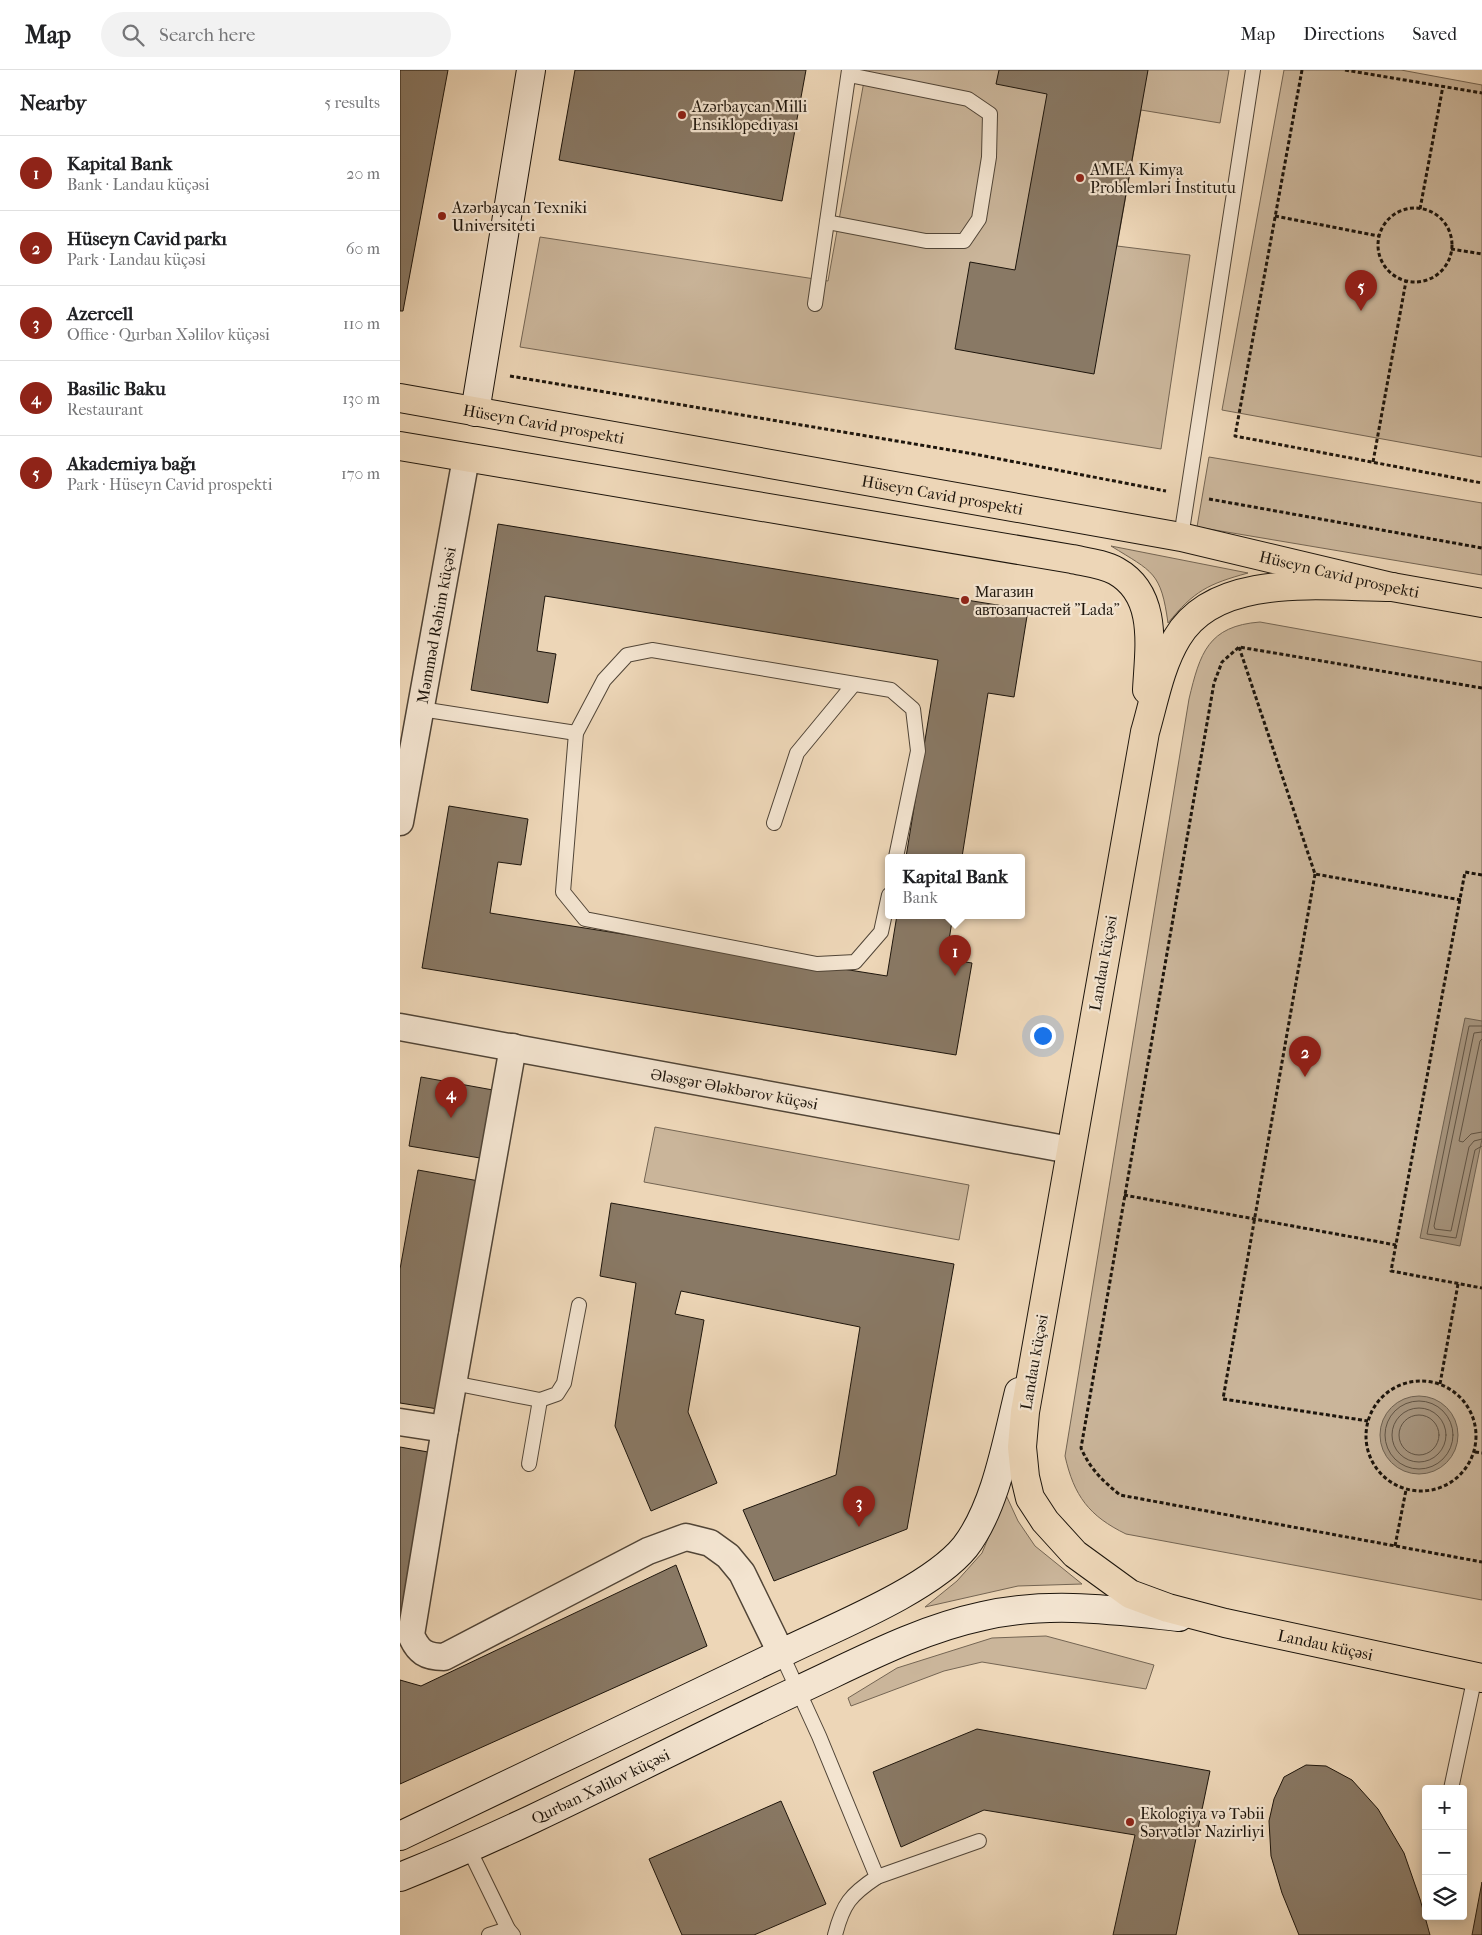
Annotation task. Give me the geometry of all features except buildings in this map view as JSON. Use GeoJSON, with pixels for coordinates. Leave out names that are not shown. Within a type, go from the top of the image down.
{"type":"FeatureCollection","features":[{"type":"Feature","properties":{"kind":"main road"},"geometry":{"type":"LineString","coordinates":[[475,412],[531,70]]}},
{"type":"Feature","properties":{"kind":"main road","name":"Hüseyn Cavid prospekti"},"geometry":{"type":"LineString","coordinates":[[400,398],[1181,536],[1392,587],[1482,603]]}},
{"type":"Feature","properties":{"kind":"main road"},"geometry":{"type":"LineString","coordinates":[[400,446],[1072,559],[1116,570],[1135,585],[1146,608],[1149,631],[1144,732]]}},
{"type":"Feature","properties":{"kind":"main road"},"geometry":{"type":"LineString","coordinates":[[1144,732],[1166,660],[1177,637],[1193,617],[1214,602],[1252,590],[1279,587],[1392,587]]}},
{"type":"Feature","properties":{"kind":"main road","name":"Landau küçəsi"},"geometry":{"type":"LineString","coordinates":[[1144,732],[1025,1412],[1022,1447],[1025,1477],[1030,1498],[1045,1521],[1075,1554],[1130,1594],[1168,1608],[1225,1623],[1478,1677]]}},
{"type":"Feature","properties":{"kind":"main road"},"geometry":{"type":"LineString","coordinates":[[400,1836],[899,1596],[933,1575],[966,1546],[979,1525],[998,1472],[1046,1291]]}},
{"type":"Feature","properties":{"kind":"main road","name":"Qurban Xəlilov küçəsi"},"geometry":{"type":"LineString","coordinates":[[400,1877],[469,1850],[799,1690],[905,1640],[938,1627],[984,1615],[1051,1607],[1084,1607],[1225,1623]]}},
{"type":"Feature","properties":{"kind":"street","name":"Məmməd Rəhim küçəsi"},"geometry":{"type":"LineString","coordinates":[[400,822],[466,458]]}},
{"type":"Feature","properties":{"kind":"street","name":"Ələsgər Ələkbərov küçəsi"},"geometry":{"type":"LineString","coordinates":[[400,1027],[513,1046],[1070,1150]]}},
{"type":"Feature","properties":{"kind":"street"},"geometry":{"type":"LineString","coordinates":[[513,1046],[444,1429],[411,1635],[416,1648],[429,1657],[444,1658],[648,1550],[686,1536],[710,1542],[728,1556],[742,1574],[781,1653]]}},
{"type":"Feature","properties":{"kind":"street"},"geometry":{"type":"LineString","coordinates":[[400,1422],[444,1429]]}},
{"type":"Feature","properties":{"kind":"lane"},"geometry":{"type":"LineString","coordinates":[[1181,536],[1253,70]]}},
{"type":"Feature","properties":{"kind":"lane"},"geometry":{"type":"LineString","coordinates":[[815,304],[827,222],[849,73],[968,99],[990,114],[989,157],[979,219],[964,241],[926,242],[827,222]]}},
{"type":"Feature","properties":{"kind":"lane"},"geometry":{"type":"LineString","coordinates":[[885,914],[881,932],[854,962],[817,964],[585,919],[563,892],[576,733],[609,674],[627,655],[652,650],[891,690],[914,709],[918,751],[897,854]]}},
{"type":"Feature","properties":{"kind":"lane"},"geometry":{"type":"LineString","coordinates":[[774,823],[797,753],[854,684]]}},
{"type":"Feature","properties":{"kind":"lane"},"geometry":{"type":"LineString","coordinates":[[421,709],[576,733]]}},
{"type":"Feature","properties":{"kind":"lane"},"geometry":{"type":"LineString","coordinates":[[453,1383],[540,1400],[557,1394],[564,1383],[579,1305]]}},
{"type":"Feature","properties":{"kind":"lane"},"geometry":{"type":"LineString","coordinates":[[529,1464],[540,1400]]}},
{"type":"Feature","properties":{"kind":"lane"},"geometry":{"type":"LineString","coordinates":[[781,1653],[799,1690],[877,1877]]}},
{"type":"Feature","properties":{"kind":"lane"},"geometry":{"type":"LineString","coordinates":[[1452,1785],[1478,1677]]}},
{"type":"Feature","properties":{"kind":"lane"},"geometry":{"type":"LineString","coordinates":[[835,1935],[841,1910],[860,1889],[877,1877],[979,1841]]}},
{"type":"Feature","properties":{"kind":"lane"},"geometry":{"type":"LineString","coordinates":[[469,1850],[510,1932],[489,1935]]}},
{"type":"Feature","properties":{"kind":"path"},"geometry":{"type":"LineString","coordinates":[[1302,70],[1235,436],[1482,482]]}},
{"type":"Feature","properties":{"kind":"path"},"geometry":{"type":"LineString","coordinates":[[1345,70],[1482,93]]}},
{"type":"Feature","properties":{"kind":"path"},"geometry":{"type":"LineString","coordinates":[[1420,209],[1443,86]]}},
{"type":"Feature","properties":{"kind":"path"},"geometry":{"type":"LineString","coordinates":[[1420,209],[1434,214],[1443,221],[1449,231],[1451,249],[1446,265],[1438,274],[1429,280],[1418,282],[1406,281],[1396,277],[1387,269],[1381,259],[1379,236],[1391,217],[1401,211],[1420,209]]}},
{"type":"Feature","properties":{"kind":"path"},"geometry":{"type":"LineString","coordinates":[[1276,216],[1379,236]]}},
{"type":"Feature","properties":{"kind":"path"},"geometry":{"type":"LineString","coordinates":[[1451,249],[1482,254]]}},
{"type":"Feature","properties":{"kind":"path"},"geometry":{"type":"LineString","coordinates":[[1372,462],[1406,281]]}},
{"type":"Feature","properties":{"kind":"path"},"geometry":{"type":"LineString","coordinates":[[482,371],[974,454],[1187,495],[1482,548]]}},
{"type":"Feature","properties":{"kind":"path"},"geometry":{"type":"LineString","coordinates":[[1239,647],[1482,688]]}},
{"type":"Feature","properties":{"kind":"path"},"geometry":{"type":"LineString","coordinates":[[1239,647],[1315,874],[1223,1399],[1368,1421]]}},
{"type":"Feature","properties":{"kind":"path"},"geometry":{"type":"LineString","coordinates":[[1239,647],[1222,662],[1214,683],[1081,1448],[1088,1465],[1102,1481],[1120,1495],[1482,1562]]}},
{"type":"Feature","properties":{"kind":"path"},"geometry":{"type":"LineString","coordinates":[[1482,875],[1466,872],[1390,1271],[1482,1288]]}},
{"type":"Feature","properties":{"kind":"path"},"geometry":{"type":"LineString","coordinates":[[1315,874],[1461,900]]}},
{"type":"Feature","properties":{"kind":"path"},"geometry":{"type":"LineString","coordinates":[[1124,1195],[1396,1245]]}},
{"type":"Feature","properties":{"kind":"path"},"geometry":{"type":"LineString","coordinates":[[1440,1384],[1458,1284]]}},
{"type":"Feature","properties":{"kind":"path"},"geometry":{"type":"LineString","coordinates":[[1419,1381],[1440,1384],[1452,1390],[1465,1402],[1474,1418],[1477,1434],[1475,1452],[1467,1468],[1456,1480],[1440,1489],[1423,1492],[1406,1490],[1390,1482],[1377,1471],[1369,1456],[1366,1438],[1368,1421],[1375,1405],[1387,1393],[1402,1384],[1419,1381]]}},
{"type":"Feature","properties":{"kind":"path"},"geometry":{"type":"LineString","coordinates":[[1475,1452],[1482,1453]]}},
{"type":"Feature","properties":{"kind":"path"},"geometry":{"type":"LineString","coordinates":[[1395,1546],[1406,1490]]}},
{"type":"Feature","properties":{"kind":"shaded area"},"geometry":{"type":"Polygon","coordinates":[[[866,70],[1229,70],[1220,123],[1141,110],[1117,246],[1190,255],[1161,449],[520,347],[540,237],[828,281],[866,70]]]}},
{"type":"Feature","properties":{"kind":"shaded area"},"geometry":{"type":"Polygon","coordinates":[[[1284,70],[1401,70],[1482,85],[1482,457],[1222,410],[1284,70]]]}},
{"type":"Feature","properties":{"kind":"shaded area"},"geometry":{"type":"Polygon","coordinates":[[[1209,457],[1482,503],[1482,575],[1197,527],[1209,457]]]}},
{"type":"Feature","properties":{"kind":"shaded area"},"geometry":{"type":"Polygon","coordinates":[[[1111,546],[1248,573],[1222,581],[1203,590],[1186,603],[1168,623],[1162,593],[1153,575],[1146,568],[1111,546]]]}},
{"type":"Feature","properties":{"kind":"shaded area"},"geometry":{"type":"Polygon","coordinates":[[[1260,622],[1482,662],[1482,1600],[1126,1534],[1102,1520],[1085,1503],[1073,1483],[1065,1456],[1189,699],[1197,668],[1209,645],[1229,629],[1260,622]]]}},
{"type":"Feature","properties":{"kind":"shaded area"},"geometry":{"type":"Polygon","coordinates":[[[655,1127],[969,1185],[959,1240],[644,1182],[655,1127]]]}},
{"type":"Feature","properties":{"kind":"shaded area"},"geometry":{"type":"Polygon","coordinates":[[[1006,1495],[1018,1521],[1035,1546],[1082,1584],[1018,1586],[925,1607],[957,1581],[982,1553],[1006,1495]]]}},
{"type":"Feature","properties":{"kind":"shaded area"},"geometry":{"type":"Polygon","coordinates":[[[1046,1636],[1154,1665],[1146,1689],[982,1662],[944,1671],[851,1706],[848,1698],[897,1668],[992,1638],[1046,1636]]]}},
{"type":"Feature","properties":{"kind":"water"},"geometry":{"type":"Polygon","coordinates":[[[1465,1018],[1482,1021],[1482,1139],[1460,1246],[1420,1238],[1465,1018]]]}},
{"type":"Feature","properties":{"kind":"water"},"geometry":{"type":"Polygon","coordinates":[[[1419,1396],[1434,1399],[1446,1408],[1455,1420],[1458,1435],[1455,1450],[1446,1462],[1434,1471],[1419,1474],[1404,1471],[1392,1462],[1383,1450],[1380,1435],[1383,1420],[1392,1408],[1404,1399],[1419,1396]]]}},
{"type":"Feature","properties":{"kind":"place","name":"Azərbaycan Milli Ensiklopediyası"},"geometry":{"type":"Point","coordinates":[682,115]}},
{"type":"Feature","properties":{"kind":"place","name":"AMEA Kimya Problemləri İnstitutu"},"geometry":{"type":"Point","coordinates":[1080,178]}},
{"type":"Feature","properties":{"kind":"place","name":"Azərbaycan Texniki Universiteti"},"geometry":{"type":"Point","coordinates":[442,216]}},
{"type":"Feature","properties":{"kind":"place","name":"Akademiya bağı"},"geometry":{"type":"Point","coordinates":[1361,311]}},
{"type":"Feature","properties":{"kind":"place","name":"Магазин автозапчастей \"Lada\""},"geometry":{"type":"Point","coordinates":[965,600]}},
{"type":"Feature","properties":{"kind":"place","name":"Kapital Bank"},"geometry":{"type":"Point","coordinates":[955,976]}},
{"type":"Feature","properties":{"kind":"place","name":"Hüseyn Cavid parkı"},"geometry":{"type":"Point","coordinates":[1305,1077]}},
{"type":"Feature","properties":{"kind":"place","name":"Basilic Baku"},"geometry":{"type":"Point","coordinates":[451,1118]}},
{"type":"Feature","properties":{"kind":"place","name":"Azercell"},"geometry":{"type":"Point","coordinates":[859,1527]}},
{"type":"Feature","properties":{"kind":"place","name":"Ekologiya və Təbii Sərvətlər Nazirliyi"},"geometry":{"type":"Point","coordinates":[1130,1822]}}]}
